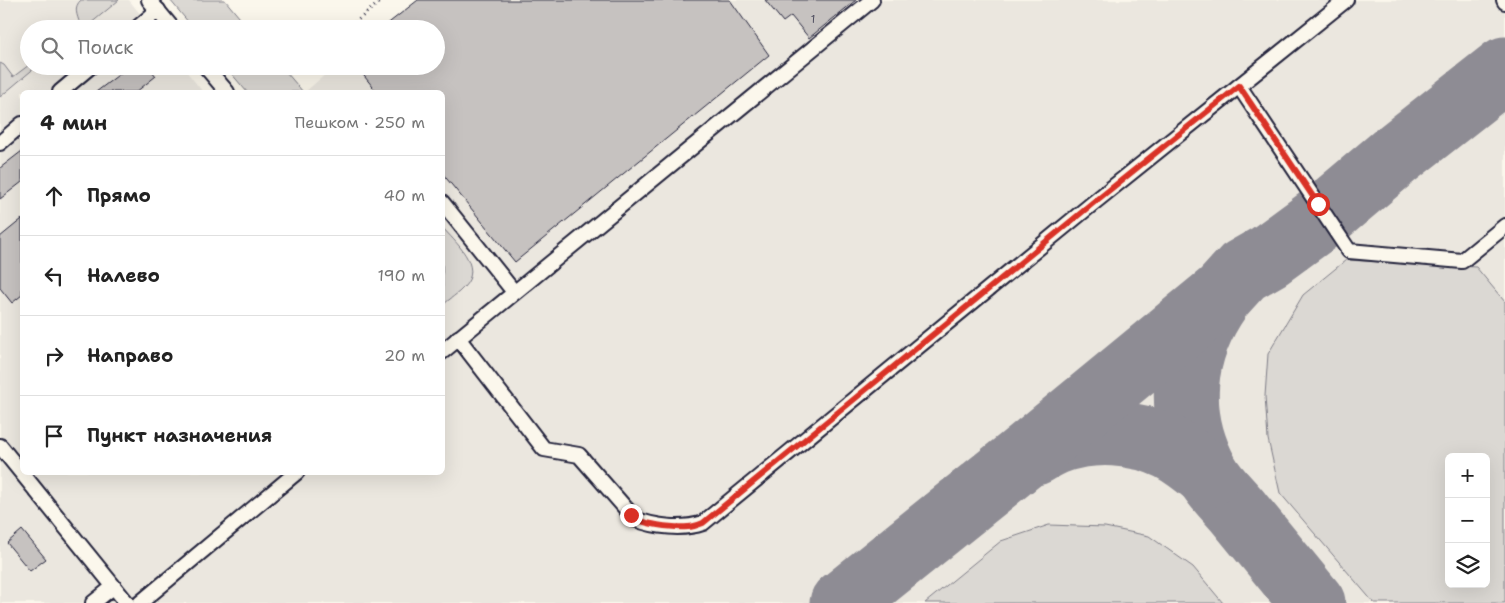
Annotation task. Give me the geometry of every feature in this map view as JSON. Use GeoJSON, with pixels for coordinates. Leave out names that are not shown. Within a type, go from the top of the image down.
{"type":"FeatureCollection","features":[{"type":"Feature","properties":{"kind":"lane"},"geometry":{"type":"LineString","coordinates":[[445,349],[872,0]]}},
{"type":"Feature","properties":{"kind":"lane"},"geometry":{"type":"LineString","coordinates":[[458,338],[544,449],[579,455],[635,519],[645,523],[686,528],[693,527],[703,523],[1092,204],[1346,0]]}},
{"type":"Feature","properties":{"kind":"lane"},"geometry":{"type":"LineString","coordinates":[[143,20],[154,5],[166,20]]}},
{"type":"Feature","properties":{"kind":"lane"},"geometry":{"type":"LineString","coordinates":[[62,90],[80,75]]}},
{"type":"Feature","properties":{"kind":"lane"},"geometry":{"type":"LineString","coordinates":[[213,75],[225,90]]}},
{"type":"Feature","properties":{"kind":"lane"},"geometry":{"type":"LineString","coordinates":[[1239,86],[1349,251],[1462,261],[1505,226]]}},
{"type":"Feature","properties":{"kind":"lane"},"geometry":{"type":"LineString","coordinates":[[0,143],[20,126]]}},
{"type":"Feature","properties":{"kind":"lane"},"geometry":{"type":"LineString","coordinates":[[445,206],[514,292]]}},
{"type":"Feature","properties":{"kind":"lane"},"geometry":{"type":"LineString","coordinates":[[0,446],[20,471]]}},
{"type":"Feature","properties":{"kind":"lane"},"geometry":{"type":"LineString","coordinates":[[23,475],[127,603]]}},
{"type":"Feature","properties":{"kind":"lane"},"geometry":{"type":"LineString","coordinates":[[140,603],[293,475]]}},
{"type":"Feature","properties":{"kind":"lane"},"geometry":{"type":"LineString","coordinates":[[93,603],[114,587]]}},
{"type":"Feature","properties":{"kind":"path"},"geometry":{"type":"LineString","coordinates":[[358,20],[382,0]]}},
{"type":"Feature","properties":{"kind":"shaded area"},"geometry":{"type":"Polygon","coordinates":[[[0,0],[129,0],[145,20],[20,20],[20,75],[189,75],[201,90],[20,90],[20,475],[445,475],[445,90],[307,90],[325,75],[445,75],[445,20],[392,20],[418,0],[1505,0],[1505,603],[0,603],[0,0]]]}},
{"type":"Feature","properties":{"kind":"shaded area"},"geometry":{"type":"Polygon","coordinates":[[[81,0],[119,0],[95,20],[79,20],[76,8],[81,0]]]}},
{"type":"Feature","properties":{"kind":"shaded area"},"geometry":{"type":"Polygon","coordinates":[[[170,0],[225,0],[242,20],[187,20],[170,0]]]}},
{"type":"Feature","properties":{"kind":"shaded area"},"geometry":{"type":"Polygon","coordinates":[[[0,63],[4,65],[13,77],[20,72],[20,75],[26,75],[0,97],[0,63]]]}},
{"type":"Feature","properties":{"kind":"shaded area"},"geometry":{"type":"Polygon","coordinates":[[[233,75],[289,75],[301,90],[245,90],[233,75]]]}},
{"type":"Feature","properties":{"kind":"shaded area"},"geometry":{"type":"Polygon","coordinates":[[[445,230],[460,247],[469,263],[471,271],[469,279],[459,292],[445,303],[445,230]]]}},
{"type":"Feature","properties":{"kind":"shaded area"},"geometry":{"type":"Polygon","coordinates":[[[1346,260],[1476,267],[1505,302],[1505,603],[1374,603],[1280,493],[1268,439],[1265,396],[1268,354],[1303,295],[1346,260]]]}},
{"type":"Feature","properties":{"kind":"shaded area"},"geometry":{"type":"Polygon","coordinates":[[[1049,525],[1105,527],[1149,536],[1193,567],[1223,603],[925,603],[1001,541],[1049,525]]]}},
{"type":"Feature","properties":{"kind":"building"},"geometry":{"type":"Polygon","coordinates":[[[418,0],[730,0],[769,55],[515,262],[445,177],[445,90],[375,90],[363,75],[445,75],[445,20],[392,20],[418,0]]]}},
{"type":"Feature","properties":{"kind":"building"},"geometry":{"type":"Polygon","coordinates":[[[765,0],[856,0],[809,38],[791,16],[783,22],[765,0]]]}},
{"type":"Feature","properties":{"kind":"building"},"geometry":{"type":"Polygon","coordinates":[[[118,75],[156,76],[138,90],[99,90],[118,75]]]}},
{"type":"Feature","properties":{"kind":"building"},"geometry":{"type":"Polygon","coordinates":[[[20,153],[20,184],[0,199],[0,168],[20,153]]]}},
{"type":"Feature","properties":{"kind":"building"},"geometry":{"type":"Polygon","coordinates":[[[20,221],[20,297],[12,303],[0,288],[0,237],[20,221]]]}},
{"type":"Feature","properties":{"kind":"building"},"geometry":{"type":"Polygon","coordinates":[[[22,530],[46,559],[30,571],[7,543],[22,530]]]}},
{"type":"Feature","properties":{"kind":"taxiway"},"geometry":{"type":"LineString","coordinates":[[842,603],[1223,293],[1243,271],[1269,256],[1325,215],[1396,155],[1505,69]]}},
{"type":"Feature","properties":{"kind":"taxiway"},"geometry":{"type":"LineString","coordinates":[[1219,298],[1206,319],[1190,362],[1187,384],[1190,429],[1197,451],[1214,484],[1313,603]]}},
{"type":"Feature","properties":{"kind":"taxiway"},"geometry":{"type":"LineString","coordinates":[[1035,453],[1056,442],[1084,435],[1128,435],[1157,442],[1170,448],[1208,475]]}},
{"type":"Feature","properties":{"kind":"route"},"geometry":{"type":"LineString","coordinates":[[631,515],[645,523],[686,528],[703,523],[839,410],[1239,86],[1318,204]]}}]}
